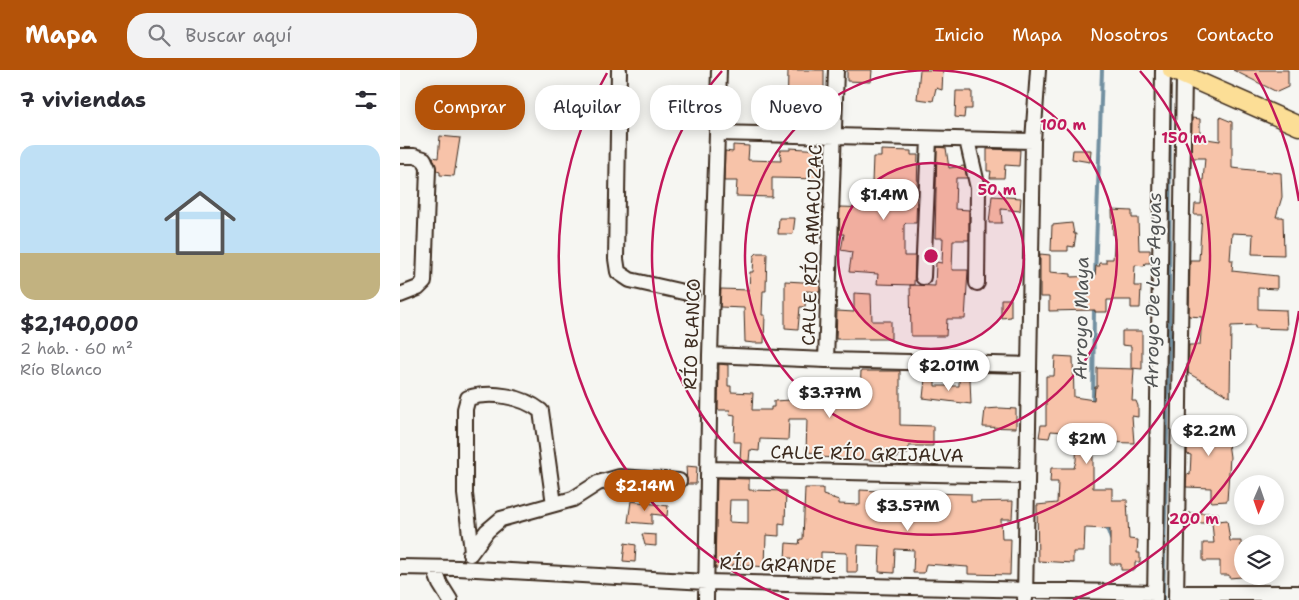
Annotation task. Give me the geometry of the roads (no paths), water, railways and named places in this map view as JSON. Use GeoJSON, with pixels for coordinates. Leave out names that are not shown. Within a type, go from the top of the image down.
{"type":"FeatureCollection","features":[{"type":"Feature","properties":{"kind":"main road"},"geometry":{"type":"LineString","coordinates":[[1178,73],[1299,126]]}},
{"type":"Feature","properties":{"kind":"street"},"geometry":{"type":"LineString","coordinates":[[619,70],[616,259],[618,272],[630,280],[692,294]]}},
{"type":"Feature","properties":{"kind":"street","name":"RÍO BLANCO"},"geometry":{"type":"LineString","coordinates":[[706,600],[710,355],[719,70]]}},
{"type":"Feature","properties":{"kind":"street","name":"CALLE RÍO AMACUZAC"},"geometry":{"type":"LineString","coordinates":[[826,360],[836,70]]}},
{"type":"Feature","properties":{"kind":"street"},"geometry":{"type":"LineString","coordinates":[[1025,596],[1033,141],[1038,70]]}},
{"type":"Feature","properties":{"kind":"street"},"geometry":{"type":"LineString","coordinates":[[1155,597],[1162,70]]}},
{"type":"Feature","properties":{"kind":"street"},"geometry":{"type":"LineString","coordinates":[[1178,73],[1176,596],[1235,597],[1299,593]]}},
{"type":"Feature","properties":{"kind":"street"},"geometry":{"type":"LineString","coordinates":[[717,133],[1033,141]]}},
{"type":"Feature","properties":{"kind":"street"},"geometry":{"type":"LineString","coordinates":[[923,277],[929,139]]}},
{"type":"Feature","properties":{"kind":"street"},"geometry":{"type":"LineString","coordinates":[[967,140],[978,188],[977,283]]}},
{"type":"Feature","properties":{"kind":"street"},"geometry":{"type":"LineString","coordinates":[[400,156],[414,156],[424,159],[428,168],[424,282],[418,288],[400,295]]}},
{"type":"Feature","properties":{"kind":"street"},"geometry":{"type":"LineString","coordinates":[[710,355],[1029,365]]}},
{"type":"Feature","properties":{"kind":"street"},"geometry":{"type":"LineString","coordinates":[[472,551],[465,494],[466,409],[468,398],[483,394],[530,402],[541,411],[554,504]]}},
{"type":"Feature","properties":{"kind":"street","name":"CALLE RÍO GRIJALVA"},"geometry":{"type":"LineString","coordinates":[[708,469],[1026,476]]}},
{"type":"Feature","properties":{"kind":"street"},"geometry":{"type":"LineString","coordinates":[[458,568],[487,531],[501,519],[573,499],[598,483],[620,476],[679,481]]}},
{"type":"Feature","properties":{"kind":"street","name":"RÍO GRANDE"},"geometry":{"type":"LineString","coordinates":[[400,567],[458,568],[706,582],[1025,596],[1155,597]]}},
{"type":"Feature","properties":{"kind":"street"},"geometry":{"type":"LineString","coordinates":[[434,568],[440,584],[450,600]]}},
{"type":"Feature","properties":{"kind":"waterway","name":"Arroyo Maya"},"geometry":{"type":"LineString","coordinates":[[1095,278],[1102,70]]}},
{"type":"Feature","properties":{"kind":"waterway","name":"Arroyo De Las Aguas"},"geometry":{"type":"LineString","coordinates":[[1163,600],[1169,340],[1170,100]]}},
{"type":"Feature","properties":{"kind":"waterway","name":"Arroyo Maya"},"geometry":{"type":"LineString","coordinates":[[1093,403],[1094,307]]}},
{"type":"Feature","properties":{"kind":"waterway","name":"Arroyo Maya"},"geometry":{"type":"LineString","coordinates":[[1106,525],[1111,539]]}}]}
